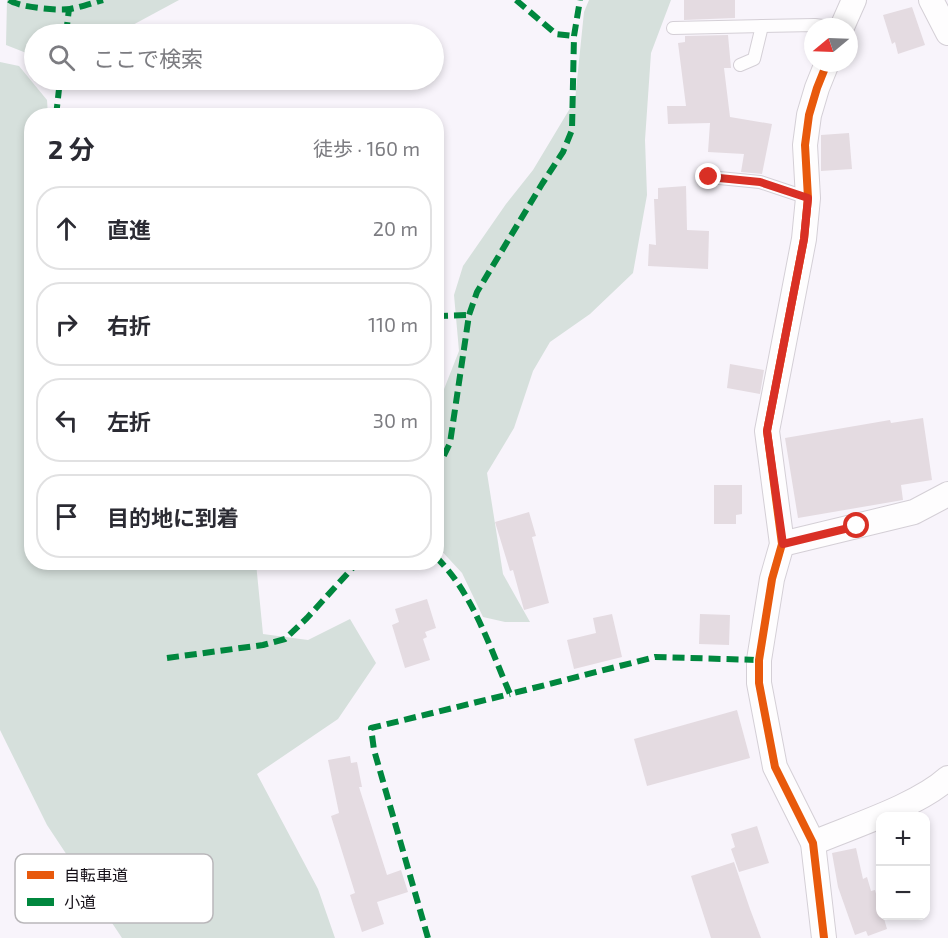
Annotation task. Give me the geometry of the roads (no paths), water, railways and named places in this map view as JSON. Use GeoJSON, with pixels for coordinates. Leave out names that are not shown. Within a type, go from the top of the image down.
{"type":"FeatureCollection","features":[{"type":"Feature","properties":{"kind":"street"},"geometry":{"type":"LineString","coordinates":[[846,18],[854,0]]}},
{"type":"Feature","properties":{"kind":"street"},"geometry":{"type":"LineString","coordinates":[[931,0],[948,33]]}},
{"type":"Feature","properties":{"kind":"street"},"geometry":{"type":"LineString","coordinates":[[823,72],[809,115],[805,145],[808,198],[804,239],[767,431],[783,544],[772,579],[759,660],[759,683],[775,767],[813,843],[824,938]]}},
{"type":"Feature","properties":{"kind":"street"},"geometry":{"type":"LineString","coordinates":[[783,544],[914,512],[948,494]]}},
{"type":"Feature","properties":{"kind":"street"},"geometry":{"type":"LineString","coordinates":[[813,843],[936,789],[948,778]]}},
{"type":"Feature","properties":{"kind":"lane"},"geometry":{"type":"LineString","coordinates":[[673,28],[804,25]]}},
{"type":"Feature","properties":{"kind":"lane"},"geometry":{"type":"LineString","coordinates":[[740,64],[754,59],[762,26]]}},
{"type":"Feature","properties":{"kind":"lane"},"geometry":{"type":"LineString","coordinates":[[709,177],[760,182],[808,198]]}}]}
